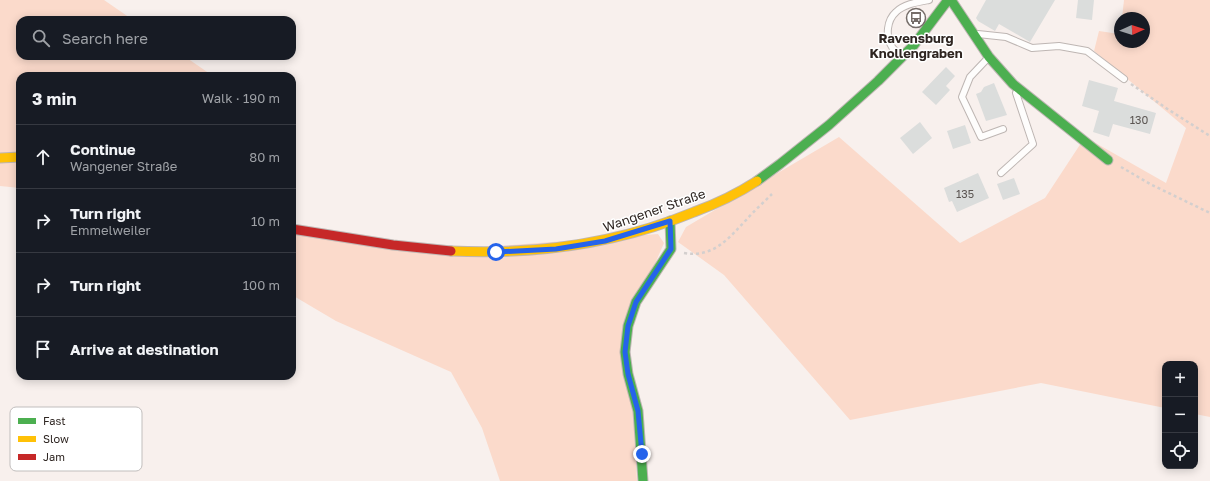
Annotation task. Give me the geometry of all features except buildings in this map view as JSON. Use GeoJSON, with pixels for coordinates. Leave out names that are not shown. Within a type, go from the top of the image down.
{"type":"FeatureCollection","features":[{"type":"Feature","properties":{"kind":"main road","name":"Wangener Straße"},"geometry":{"type":"LineString","coordinates":[[296,230],[383,244],[443,250],[496,252],[556,249],[605,241],[670,221],[714,204],[739,192],[774,168],[840,116],[902,58],[950,0]]}},
{"type":"Feature","properties":{"kind":"main road"},"geometry":{"type":"LineString","coordinates":[[950,0],[957,8],[989,57],[1012,84],[1108,160]]}},
{"type":"Feature","properties":{"kind":"main road"},"geometry":{"type":"LineString","coordinates":[[0,158],[16,157]]}},
{"type":"Feature","properties":{"kind":"main road"},"geometry":{"type":"LineString","coordinates":[[643,481],[638,411],[628,374],[625,352],[628,326],[636,302],[671,249],[670,221]]}},
{"type":"Feature","properties":{"kind":"lane"},"geometry":{"type":"LineString","coordinates":[[902,58],[891,46],[888,33],[888,21],[896,11],[912,3],[929,0]]}},
{"type":"Feature","properties":{"kind":"lane"},"geometry":{"type":"LineString","coordinates":[[974,34],[1006,37],[1032,48],[1059,46],[1087,51],[1124,79]]}},
{"type":"Feature","properties":{"kind":"lane"},"geometry":{"type":"LineString","coordinates":[[989,57],[970,77],[962,97],[981,137],[1003,129]]}},
{"type":"Feature","properties":{"kind":"lane"},"geometry":{"type":"LineString","coordinates":[[1001,173],[1033,144],[1012,84]]}},
{"type":"Feature","properties":{"kind":"path"},"geometry":{"type":"LineString","coordinates":[[1124,79],[1210,136]]}},
{"type":"Feature","properties":{"kind":"path"},"geometry":{"type":"LineString","coordinates":[[1108,160],[1152,185],[1210,213]]}},
{"type":"Feature","properties":{"kind":"shaded area"},"geometry":{"type":"Polygon","coordinates":[[[0,0],[104,0],[127,16],[16,16],[16,60],[190,60],[207,72],[16,72],[16,188],[0,186],[0,0]]]}},
{"type":"Feature","properties":{"kind":"shaded area"},"geometry":{"type":"Polygon","coordinates":[[[1124,0],[1210,0],[1210,417],[1198,415],[1198,361],[1162,361],[1162,407],[1041,383],[850,420],[724,275],[678,242],[686,227],[839,137],[960,243],[1045,198],[1085,137],[1166,183],[1186,128],[1094,51],[1099,31],[1114,33],[1114,48],[1150,48],[1150,12],[1123,12],[1124,0]]]}},
{"type":"Feature","properties":{"kind":"shaded area"},"geometry":{"type":"Polygon","coordinates":[[[296,230],[443,250],[658,234],[664,243],[628,326],[637,481],[500,481],[482,428],[451,372],[336,321],[296,297],[296,230]]]}},
{"type":"Feature","properties":{"kind":"traffic: fast"},"geometry":{"type":"LineString","coordinates":[[757,181],[829,125],[878,81],[914,45],[948,0]]}},
{"type":"Feature","properties":{"kind":"traffic: fast"},"geometry":{"type":"LineString","coordinates":[[951,0],[989,57],[1013,84],[1108,160]]}},
{"type":"Feature","properties":{"kind":"traffic: fast"},"geometry":{"type":"LineString","coordinates":[[643,481],[638,411],[628,374],[625,352],[628,326],[636,302],[671,249],[670,221]]}},
{"type":"Feature","properties":{"kind":"traffic: slow"},"geometry":{"type":"LineString","coordinates":[[0,158],[16,157]]}},
{"type":"Feature","properties":{"kind":"traffic: slow"},"geometry":{"type":"LineString","coordinates":[[451,251],[482,252],[544,249],[605,239],[665,223],[702,209],[757,181]]}},
{"type":"Feature","properties":{"kind":"traffic: jam"},"geometry":{"type":"LineString","coordinates":[[296,230],[393,245],[451,251]]}},
{"type":"Feature","properties":{"kind":"place","name":"Ravensburg Knollengraben"},"geometry":{"type":"Point","coordinates":[916,18]}},
{"type":"Feature","properties":{"kind":"route"},"geometry":{"type":"LineString","coordinates":[[496,252],[556,249],[605,241],[670,221],[671,249],[636,302],[628,326],[625,352],[628,374],[638,411],[642,454]]}}]}
